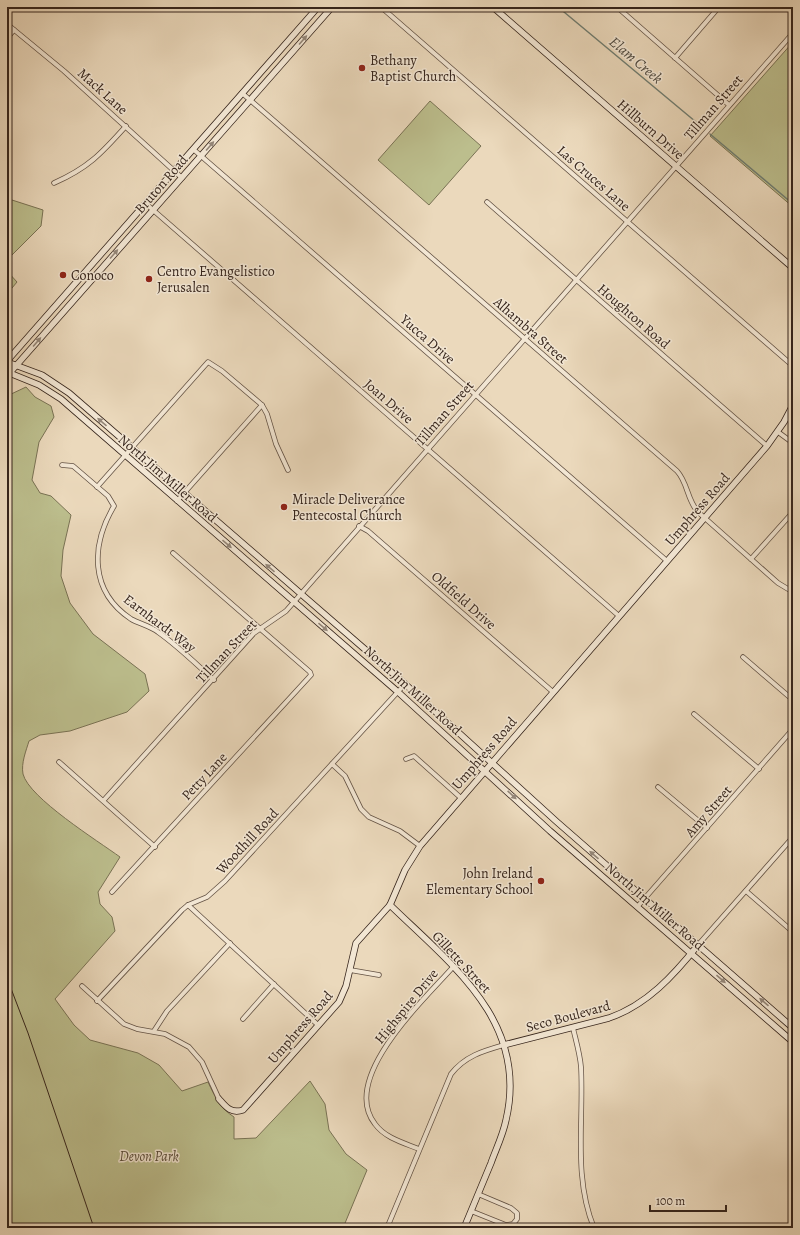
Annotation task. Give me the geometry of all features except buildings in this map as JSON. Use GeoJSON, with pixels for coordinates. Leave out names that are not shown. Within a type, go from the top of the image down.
{"type":"FeatureCollection","features":[{"type":"Feature","properties":{"kind":"main road","name":"Bruton Road"},"geometry":{"type":"LineString","coordinates":[[7,361],[192,148],[318,7]]}},
{"type":"Feature","properties":{"kind":"main road","name":"Bruton Road"},"geometry":{"type":"LineString","coordinates":[[8,373],[17,365],[332,7]]}},
{"type":"Feature","properties":{"kind":"main road","name":"Hillburn Drive"},"geometry":{"type":"LineString","coordinates":[[493,7],[793,268]]}},
{"type":"Feature","properties":{"kind":"main road"},"geometry":{"type":"LineString","coordinates":[[271,60],[279,68]]}},
{"type":"Feature","properties":{"kind":"main road"},"geometry":{"type":"LineString","coordinates":[[91,265],[99,272]]}},
{"type":"Feature","properties":{"kind":"main road","name":"North Jim Miller Road"},"geometry":{"type":"LineString","coordinates":[[7,361],[46,377],[77,400],[405,684],[557,822],[793,1028]]}},
{"type":"Feature","properties":{"kind":"main road","name":"North Jim Miller Road"},"geometry":{"type":"LineString","coordinates":[[8,373],[46,389],[71,408],[398,692],[550,831],[793,1042]]}},
{"type":"Feature","properties":{"kind":"main road"},"geometry":{"type":"LineString","coordinates":[[71,408],[77,400]]}},
{"type":"Feature","properties":{"kind":"main road","name":"Umphress Road"},"geometry":{"type":"LineString","coordinates":[[219,1099],[230,1110],[236,1112],[243,1110],[342,997],[356,943],[390,905],[405,870],[420,846],[767,446],[778,432],[793,405]]}},
{"type":"Feature","properties":{"kind":"main road"},"geometry":{"type":"LineString","coordinates":[[550,831],[557,822]]}},
{"type":"Feature","properties":{"kind":"main road","name":"Gillette Street"},"geometry":{"type":"LineString","coordinates":[[390,905],[453,966],[482,999],[496,1024],[504,1045],[510,1088],[506,1120],[464,1228]]}},
{"type":"Feature","properties":{"kind":"main road","name":"Seco Boulevard"},"geometry":{"type":"LineString","coordinates":[[504,1045],[616,1016],[637,1005],[663,985],[698,946]]}},
{"type":"Feature","properties":{"kind":"street","name":"Las Cruces Lane"},"geometry":{"type":"LineString","coordinates":[[381,7],[793,366]]}},
{"type":"Feature","properties":{"kind":"street"},"geometry":{"type":"LineString","coordinates":[[675,58],[719,7]]}},
{"type":"Feature","properties":{"kind":"street"},"geometry":{"type":"LineString","coordinates":[[620,8],[729,105]]}},
{"type":"Feature","properties":{"kind":"street","name":"Mack Lane"},"geometry":{"type":"LineString","coordinates":[[7,24],[126,126],[182,178]]}},
{"type":"Feature","properties":{"kind":"street"},"geometry":{"type":"LineString","coordinates":[[7,38],[14,30]]}},
{"type":"Feature","properties":{"kind":"street","name":"Tillman Street"},"geometry":{"type":"LineString","coordinates":[[104,800],[214,680],[254,633],[282,614],[293,602],[575,279],[793,33]]}},
{"type":"Feature","properties":{"kind":"street","name":"Alhambra Street"},"geometry":{"type":"LineString","coordinates":[[242,93],[677,471],[686,485],[694,507],[778,583],[793,592]]}},
{"type":"Feature","properties":{"kind":"street"},"geometry":{"type":"LineString","coordinates":[[54,183],[78,171],[94,160],[126,126]]}},
{"type":"Feature","properties":{"kind":"street","name":"Yucca Drive"},"geometry":{"type":"LineString","coordinates":[[192,148],[667,561]]}},
{"type":"Feature","properties":{"kind":"street","name":"Houghton Road"},"geometry":{"type":"LineString","coordinates":[[487,202],[767,446]]}},
{"type":"Feature","properties":{"kind":"street","name":"Joan Drive"},"geometry":{"type":"LineString","coordinates":[[145,203],[619,616]]}},
{"type":"Feature","properties":{"kind":"street"},"geometry":{"type":"LineString","coordinates":[[98,488],[208,362],[222,371],[262,405],[267,414],[276,444],[288,470]]}},
{"type":"Feature","properties":{"kind":"street"},"geometry":{"type":"LineString","coordinates":[[177,501],[262,405]]}},
{"type":"Feature","properties":{"kind":"street"},"geometry":{"type":"LineString","coordinates":[[778,432],[793,443]]}},
{"type":"Feature","properties":{"kind":"street","name":"Earnhardt Way"},"geometry":{"type":"LineString","coordinates":[[62,465],[72,466],[108,496],[114,506],[103,528],[98,544],[96,563],[101,580],[109,596],[120,609],[132,619],[147,625],[166,638],[214,680]]}},
{"type":"Feature","properties":{"kind":"street"},"geometry":{"type":"LineString","coordinates":[[751,559],[793,512]]}},
{"type":"Feature","properties":{"kind":"street","name":"Oldfield Drive"},"geometry":{"type":"LineString","coordinates":[[359,526],[368,531],[553,692]]}},
{"type":"Feature","properties":{"kind":"street"},"geometry":{"type":"LineString","coordinates":[[173,554],[260,629]]}},
{"type":"Feature","properties":{"kind":"street","name":"Petty Lane"},"geometry":{"type":"LineString","coordinates":[[112,892],[155,847],[311,675],[310,672],[260,629]]}},
{"type":"Feature","properties":{"kind":"street"},"geometry":{"type":"LineString","coordinates":[[743,657],[793,700]]}},
{"type":"Feature","properties":{"kind":"street","name":"Woodhill Road"},"geometry":{"type":"LineString","coordinates":[[97,1001],[188,905],[216,890],[405,684]]}},
{"type":"Feature","properties":{"kind":"street"},"geometry":{"type":"LineString","coordinates":[[694,714],[758,769]]}},
{"type":"Feature","properties":{"kind":"street","name":"Amy Street"},"geometry":{"type":"LineString","coordinates":[[638,906],[793,729]]}},
{"type":"Feature","properties":{"kind":"street"},"geometry":{"type":"LineString","coordinates":[[406,758],[414,756],[461,798]]}},
{"type":"Feature","properties":{"kind":"street"},"geometry":{"type":"LineString","coordinates":[[59,762],[104,800],[155,847]]}},
{"type":"Feature","properties":{"kind":"street"},"geometry":{"type":"LineString","coordinates":[[332,764],[344,776],[361,809],[369,817],[400,831],[420,846]]}},
{"type":"Feature","properties":{"kind":"street"},"geometry":{"type":"LineString","coordinates":[[658,787],[707,828]]}},
{"type":"Feature","properties":{"kind":"street","name":"Seco Boulevard"},"geometry":{"type":"LineString","coordinates":[[698,946],[793,837]]}},
{"type":"Feature","properties":{"kind":"street"},"geometry":{"type":"LineString","coordinates":[[746,891],[793,932]]}},
{"type":"Feature","properties":{"kind":"street"},"geometry":{"type":"LineString","coordinates":[[188,905],[318,1025]]}},
{"type":"Feature","properties":{"kind":"street"},"geometry":{"type":"LineString","coordinates":[[154,1031],[157,1024],[167,1011],[230,944]]}},
{"type":"Feature","properties":{"kind":"street","name":"Highspire Drive"},"geometry":{"type":"LineString","coordinates":[[419,1149],[391,1138],[375,1125],[366,1104],[366,1088],[387,1044],[453,966]]}},
{"type":"Feature","properties":{"kind":"street"},"geometry":{"type":"LineString","coordinates":[[350,970],[379,975]]}},
{"type":"Feature","properties":{"kind":"street"},"geometry":{"type":"LineString","coordinates":[[243,1019],[274,984]]}},
{"type":"Feature","properties":{"kind":"street"},"geometry":{"type":"LineString","coordinates":[[82,986],[124,1024],[137,1029],[154,1031],[176,1039],[195,1053],[202,1062],[219,1099]]}},
{"type":"Feature","properties":{"kind":"street"},"geometry":{"type":"LineString","coordinates":[[573,1028],[581,1068],[580,1156],[583,1188],[588,1212],[594,1228]]}},
{"type":"Feature","properties":{"kind":"street","name":"Seco Boulevard"},"geometry":{"type":"LineString","coordinates":[[386,1228],[447,1082],[457,1066],[480,1052],[504,1045]]}},
{"type":"Feature","properties":{"kind":"street"},"geometry":{"type":"LineString","coordinates":[[471,1211],[506,1225],[512,1224],[517,1219],[516,1213],[511,1208],[478,1194]]}},
{"type":"Feature","properties":{"kind":"green space"},"geometry":{"type":"Polygon","coordinates":[[[793,42],[793,207],[710,136],[793,42]]]}},
{"type":"Feature","properties":{"kind":"green space"},"geometry":{"type":"Polygon","coordinates":[[[430,101],[481,146],[429,205],[378,160],[430,101]]]}},
{"type":"Feature","properties":{"kind":"green space"},"geometry":{"type":"Polygon","coordinates":[[[12,200],[43,210],[41,226],[7,260],[7,204],[12,200]]]}},
{"type":"Feature","properties":{"kind":"green space"},"geometry":{"type":"Polygon","coordinates":[[[7,271],[17,282],[7,294],[7,271]]]}},
{"type":"Feature","properties":{"kind":"green space","name":"Devon Park"},"geometry":{"type":"Polygon","coordinates":[[[26,387],[35,397],[51,406],[54,417],[39,442],[32,480],[40,493],[51,496],[71,515],[63,550],[61,576],[70,603],[93,634],[145,674],[149,691],[127,712],[70,731],[40,735],[29,741],[25,753],[23,761],[23,774],[28,784],[38,795],[81,830],[120,857],[98,892],[100,904],[112,917],[115,931],[55,999],[74,1025],[90,1040],[138,1053],[159,1065],[182,1091],[208,1082],[221,1106],[234,1117],[234,1139],[256,1138],[310,1081],[325,1104],[329,1130],[346,1154],[367,1170],[343,1228],[7,1228],[7,396],[26,387]]]}},
{"type":"Feature","properties":{"kind":"waterway","name":"Elam Creek"},"geometry":{"type":"LineString","coordinates":[[558,7],[702,127]]}},
{"type":"Feature","properties":{"kind":"waterway","name":"Elam Creek"},"geometry":{"type":"LineString","coordinates":[[710,134],[793,204]]}},
{"type":"Feature","properties":{"kind":"tram line"},"geometry":{"type":"LineString","coordinates":[[7,978],[28,1033],[94,1228]]}},
{"type":"Feature","properties":{"kind":"place","name":"Bethany Baptist Church"},"geometry":{"type":"Point","coordinates":[362,68]}},
{"type":"Feature","properties":{"kind":"place","name":"Conoco"},"geometry":{"type":"Point","coordinates":[63,275]}},
{"type":"Feature","properties":{"kind":"place","name":"Centro Evangelistico Jerusalen"},"geometry":{"type":"Point","coordinates":[149,279]}},
{"type":"Feature","properties":{"kind":"place","name":"Miracle Deliverance Pentecostal Church"},"geometry":{"type":"Point","coordinates":[284,507]}},
{"type":"Feature","properties":{"kind":"place","name":"John Ireland Elementary School"},"geometry":{"type":"Point","coordinates":[541,881]}}]}
